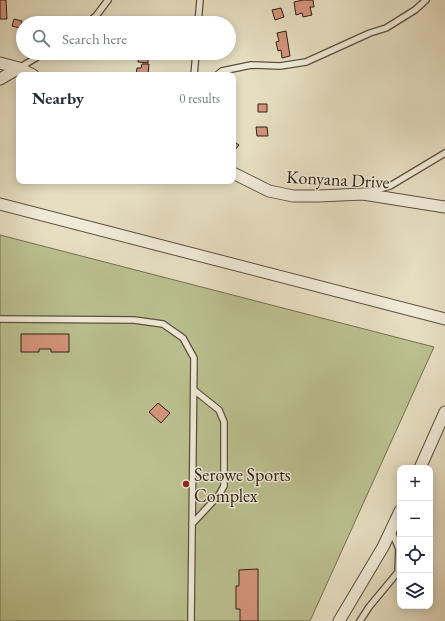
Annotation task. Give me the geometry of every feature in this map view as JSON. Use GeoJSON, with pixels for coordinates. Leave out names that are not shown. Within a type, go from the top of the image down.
{"type":"FeatureCollection","features":[{"type":"Feature","properties":{"kind":"street"},"geometry":{"type":"LineString","coordinates":[[0,63],[19,68],[27,72]]}},
{"type":"Feature","properties":{"kind":"street"},"geometry":{"type":"LineString","coordinates":[[0,79],[19,68]]}},
{"type":"Feature","properties":{"kind":"street","name":"Konyana Drive"},"geometry":{"type":"LineString","coordinates":[[236,174],[269,191],[293,196],[363,194],[445,207]]}},
{"type":"Feature","properties":{"kind":"street"},"geometry":{"type":"LineString","coordinates":[[0,204],[445,320]]}},
{"type":"Feature","properties":{"kind":"street"},"geometry":{"type":"LineString","coordinates":[[421,465],[445,412]]}},
{"type":"Feature","properties":{"kind":"street"},"geometry":{"type":"LineString","coordinates":[[338,621],[383,547],[397,517]]}},
{"type":"Feature","properties":{"kind":"lane"},"geometry":{"type":"LineString","coordinates":[[96,16],[108,0]]}},
{"type":"Feature","properties":{"kind":"lane"},"geometry":{"type":"LineString","coordinates":[[199,16],[200,0]]}},
{"type":"Feature","properties":{"kind":"lane"},"geometry":{"type":"LineString","coordinates":[[221,72],[251,65],[280,66],[306,62],[370,33],[386,28],[415,10],[426,0]]}},
{"type":"Feature","properties":{"kind":"lane"},"geometry":{"type":"LineString","coordinates":[[19,68],[32,60]]}},
{"type":"Feature","properties":{"kind":"lane"},"geometry":{"type":"LineString","coordinates":[[194,72],[195,60]]}},
{"type":"Feature","properties":{"kind":"lane"},"geometry":{"type":"LineString","coordinates":[[363,194],[390,186],[445,154]]}},
{"type":"Feature","properties":{"kind":"lane"},"geometry":{"type":"LineString","coordinates":[[0,319],[134,320],[163,324],[183,338],[194,358],[191,621]]}},
{"type":"Feature","properties":{"kind":"lane"},"geometry":{"type":"LineString","coordinates":[[192,524],[218,495],[224,486],[224,422],[219,410],[194,390]]}},
{"type":"Feature","properties":{"kind":"lane"},"geometry":{"type":"LineString","coordinates":[[360,621],[369,607],[398,572],[399,549],[391,530]]}},
{"type":"Feature","properties":{"kind":"green space","name":"Serowe Sports Complex"},"geometry":{"type":"Polygon","coordinates":[[[0,235],[434,347],[310,621],[0,621],[0,235]]]}},
{"type":"Feature","properties":{"kind":"building"},"geometry":{"type":"Polygon","coordinates":[[[0,0],[6,0],[7,19],[0,19],[0,0]]]}},
{"type":"Feature","properties":{"kind":"building"},"geometry":{"type":"Polygon","coordinates":[[[313,0],[314,7],[310,7],[312,15],[303,17],[302,13],[296,15],[294,2],[313,0]]]}},
{"type":"Feature","properties":{"kind":"building"},"geometry":{"type":"Polygon","coordinates":[[[281,8],[284,17],[275,20],[272,10],[281,8]]]}},
{"type":"Feature","properties":{"kind":"building"},"geometry":{"type":"Polygon","coordinates":[[[14,19],[16,20],[16,27],[12,26],[14,19]]]}},
{"type":"Feature","properties":{"kind":"building"},"geometry":{"type":"Polygon","coordinates":[[[286,31],[290,56],[282,58],[281,50],[278,51],[276,42],[279,41],[277,33],[286,31]]]}},
{"type":"Feature","properties":{"kind":"building"},"geometry":{"type":"Polygon","coordinates":[[[138,60],[148,60],[148,63],[138,62],[138,60]]]}},
{"type":"Feature","properties":{"kind":"building"},"geometry":{"type":"Polygon","coordinates":[[[142,64],[149,64],[148,72],[136,72],[137,68],[141,68],[142,64]]]}},
{"type":"Feature","properties":{"kind":"building"},"geometry":{"type":"Polygon","coordinates":[[[258,104],[267,104],[267,112],[258,112],[258,104]]]}},
{"type":"Feature","properties":{"kind":"building"},"geometry":{"type":"Polygon","coordinates":[[[256,127],[267,127],[268,136],[257,136],[256,127]]]}},
{"type":"Feature","properties":{"kind":"building"},"geometry":{"type":"Polygon","coordinates":[[[21,334],[69,334],[69,352],[51,352],[51,349],[39,349],[39,352],[21,352],[21,334]]]}},
{"type":"Feature","properties":{"kind":"building"},"geometry":{"type":"Polygon","coordinates":[[[158,403],[170,413],[161,423],[149,412],[158,403]]]}},
{"type":"Feature","properties":{"kind":"building"},"geometry":{"type":"Polygon","coordinates":[[[258,569],[258,621],[240,621],[240,609],[236,609],[236,586],[239,586],[239,570],[258,569]]]}},
{"type":"Feature","properties":{"kind":"place","name":"Serowe Sports Complex"},"geometry":{"type":"Point","coordinates":[186,484]}}]}
